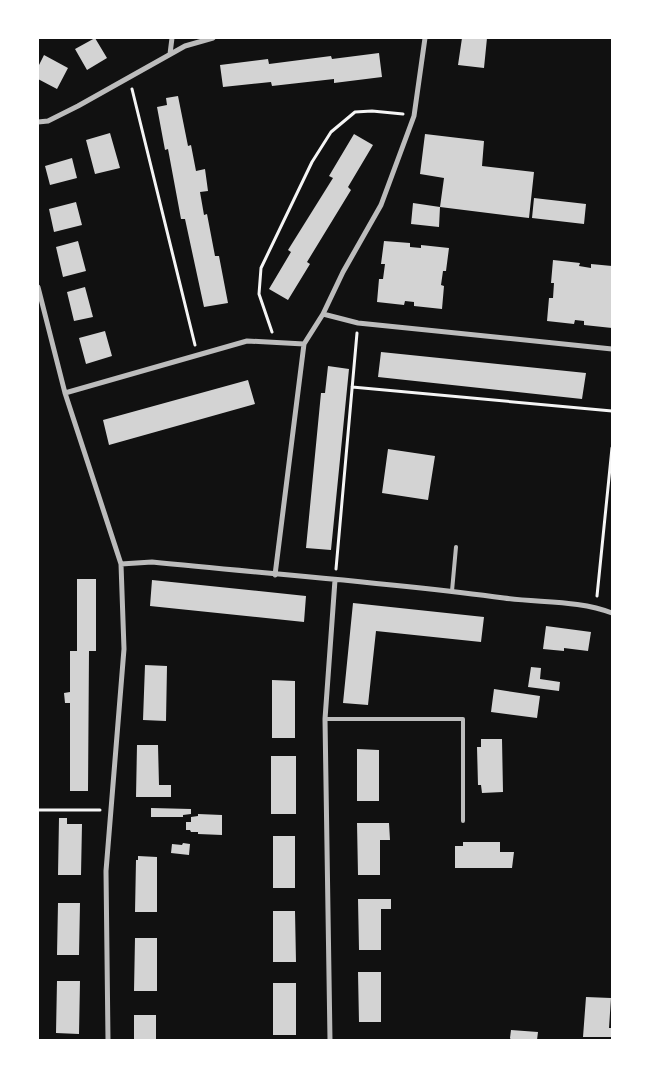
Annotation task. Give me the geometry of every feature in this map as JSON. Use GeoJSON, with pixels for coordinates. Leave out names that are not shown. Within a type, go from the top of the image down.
{"type":"FeatureCollection","features":[{"type":"Feature","properties":{"kind":"street"},"geometry":{"type":"LineString","coordinates":[[170,54],[172,38]]}},
{"type":"Feature","properties":{"kind":"street"},"geometry":{"type":"LineString","coordinates":[[38,122],[48,121],[185,46],[213,38]]}},
{"type":"Feature","properties":{"kind":"street"},"geometry":{"type":"LineString","coordinates":[[275,574],[304,344],[381,205],[414,116],[424,38]]}},
{"type":"Feature","properties":{"kind":"street"},"geometry":{"type":"LineString","coordinates":[[38,287],[65,393],[121,564],[124,649],[106,871],[108,1040]]}},
{"type":"Feature","properties":{"kind":"street"},"geometry":{"type":"LineString","coordinates":[[322,314],[358,323],[612,350]]}},
{"type":"Feature","properties":{"kind":"street"},"geometry":{"type":"LineString","coordinates":[[65,393],[247,341],[304,344]]}},
{"type":"Feature","properties":{"kind":"street"},"geometry":{"type":"LineString","coordinates":[[121,564],[152,562],[452,591],[526,601],[595,606],[612,613]]}},
{"type":"Feature","properties":{"kind":"street"},"geometry":{"type":"LineString","coordinates":[[330,1040],[325,719],[335,580]]}},
{"type":"Feature","properties":{"kind":"lane"},"geometry":{"type":"LineString","coordinates":[[452,591],[456,547]]}},
{"type":"Feature","properties":{"kind":"lane"},"geometry":{"type":"LineString","coordinates":[[325,719],[463,719],[463,821]]}},
{"type":"Feature","properties":{"kind":"path"},"geometry":{"type":"LineString","coordinates":[[129,78],[198,355]]}},
{"type":"Feature","properties":{"kind":"path"},"geometry":{"type":"LineString","coordinates":[[276,342],[259,294],[261,268],[312,162],[331,132],[355,112],[372,111],[414,116]]}},
{"type":"Feature","properties":{"kind":"path"},"geometry":{"type":"LineString","coordinates":[[335,580],[358,323]]}},
{"type":"Feature","properties":{"kind":"path"},"geometry":{"type":"LineString","coordinates":[[352,387],[612,411]]}},
{"type":"Feature","properties":{"kind":"path"},"geometry":{"type":"LineString","coordinates":[[595,606],[612,448]]}},
{"type":"Feature","properties":{"kind":"path"},"geometry":{"type":"LineString","coordinates":[[38,810],[111,810]]}},
{"type":"Feature","properties":{"kind":"building"},"geometry":{"type":"Polygon","coordinates":[[[95,38],[107,58],[87,70],[75,49],[95,38]]]}},
{"type":"Feature","properties":{"kind":"building"},"geometry":{"type":"Polygon","coordinates":[[[462,38],[487,38],[484,68],[458,65],[462,38]]]}},
{"type":"Feature","properties":{"kind":"building"},"geometry":{"type":"Polygon","coordinates":[[[379,53],[382,77],[334,83],[334,79],[272,86],[271,82],[223,87],[220,65],[268,59],[269,64],[331,56],[332,59],[379,53]]]}},
{"type":"Feature","properties":{"kind":"building"},"geometry":{"type":"Polygon","coordinates":[[[44,55],[68,68],[57,89],[38,79],[38,67],[44,55]]]}},
{"type":"Feature","properties":{"kind":"building"},"geometry":{"type":"Polygon","coordinates":[[[178,96],[188,146],[191,145],[196,171],[205,169],[208,191],[200,192],[204,215],[207,214],[215,256],[219,256],[228,303],[204,307],[185,219],[181,219],[168,149],[165,150],[157,107],[167,105],[166,98],[178,96]]]}},
{"type":"Feature","properties":{"kind":"building"},"geometry":{"type":"Polygon","coordinates":[[[110,133],[120,168],[95,174],[86,140],[110,133]]]}},
{"type":"Feature","properties":{"kind":"building"},"geometry":{"type":"Polygon","coordinates":[[[354,134],[373,145],[348,187],[351,190],[307,262],[310,264],[288,300],[269,289],[291,252],[288,250],[333,178],[329,176],[354,134]]]}},
{"type":"Feature","properties":{"kind":"building"},"geometry":{"type":"Polygon","coordinates":[[[425,134],[484,141],[482,166],[534,172],[529,218],[440,207],[444,178],[420,174],[425,134]]]}},
{"type":"Feature","properties":{"kind":"building"},"geometry":{"type":"Polygon","coordinates":[[[72,158],[77,178],[50,185],[45,166],[72,158]]]}},
{"type":"Feature","properties":{"kind":"building"},"geometry":{"type":"Polygon","coordinates":[[[534,198],[586,204],[584,224],[532,218],[534,198]]]}},
{"type":"Feature","properties":{"kind":"building"},"geometry":{"type":"Polygon","coordinates":[[[76,202],[82,225],[54,232],[49,209],[76,202]]]}},
{"type":"Feature","properties":{"kind":"building"},"geometry":{"type":"Polygon","coordinates":[[[413,203],[440,207],[439,227],[411,224],[413,203]]]}},
{"type":"Feature","properties":{"kind":"building"},"geometry":{"type":"Polygon","coordinates":[[[78,241],[86,271],[63,277],[56,247],[78,241]]]}},
{"type":"Feature","properties":{"kind":"building"},"geometry":{"type":"Polygon","coordinates":[[[384,241],[410,243],[410,247],[421,248],[421,245],[449,248],[446,271],[443,271],[441,285],[444,286],[442,309],[414,306],[414,302],[405,301],[404,305],[377,302],[379,279],[383,279],[385,264],[381,264],[384,241]]]}},
{"type":"Feature","properties":{"kind":"building"},"geometry":{"type":"Polygon","coordinates":[[[553,260],[580,263],[579,266],[591,268],[591,264],[612,266],[612,328],[584,325],[584,321],[575,320],[574,324],[547,321],[549,298],[553,298],[554,283],[551,283],[553,260]]]}},
{"type":"Feature","properties":{"kind":"building"},"geometry":{"type":"Polygon","coordinates":[[[85,287],[93,317],[74,321],[67,292],[85,287]]]}},
{"type":"Feature","properties":{"kind":"building"},"geometry":{"type":"Polygon","coordinates":[[[105,331],[112,356],[86,364],[79,338],[105,331]]]}},
{"type":"Feature","properties":{"kind":"building"},"geometry":{"type":"Polygon","coordinates":[[[381,352],[586,373],[582,399],[378,377],[381,352]]]}},
{"type":"Feature","properties":{"kind":"building"},"geometry":{"type":"Polygon","coordinates":[[[328,366],[349,369],[331,550],[306,548],[321,393],[325,393],[328,366]]]}},
{"type":"Feature","properties":{"kind":"building"},"geometry":{"type":"Polygon","coordinates":[[[248,380],[255,404],[109,445],[103,420],[248,380]]]}},
{"type":"Feature","properties":{"kind":"building"},"geometry":{"type":"Polygon","coordinates":[[[388,449],[435,456],[428,500],[382,493],[388,449]]]}},
{"type":"Feature","properties":{"kind":"building"},"geometry":{"type":"Polygon","coordinates":[[[77,579],[96,579],[96,651],[89,651],[88,791],[70,791],[70,703],[65,703],[64,693],[70,692],[70,651],[77,651],[77,579]]]}},
{"type":"Feature","properties":{"kind":"building"},"geometry":{"type":"Polygon","coordinates":[[[152,580],[306,596],[304,622],[150,606],[152,580]]]}},
{"type":"Feature","properties":{"kind":"building"},"geometry":{"type":"Polygon","coordinates":[[[353,603],[484,617],[481,642],[376,631],[368,705],[343,703],[353,603]]]}},
{"type":"Feature","properties":{"kind":"building"},"geometry":{"type":"Polygon","coordinates":[[[546,626],[591,632],[588,651],[564,648],[564,651],[543,649],[546,626]]]}},
{"type":"Feature","properties":{"kind":"building"},"geometry":{"type":"Polygon","coordinates":[[[145,665],[167,666],[166,721],[143,720],[145,665]]]}},
{"type":"Feature","properties":{"kind":"building"},"geometry":{"type":"Polygon","coordinates":[[[531,667],[541,668],[540,679],[560,682],[559,691],[528,687],[531,667]]]}},
{"type":"Feature","properties":{"kind":"building"},"geometry":{"type":"Polygon","coordinates":[[[272,680],[295,681],[295,738],[272,738],[272,680]]]}},
{"type":"Feature","properties":{"kind":"building"},"geometry":{"type":"Polygon","coordinates":[[[494,689],[540,696],[537,718],[491,712],[494,689]]]}},
{"type":"Feature","properties":{"kind":"building"},"geometry":{"type":"Polygon","coordinates":[[[481,739],[502,739],[503,792],[482,793],[481,785],[478,785],[477,747],[481,747],[481,739]]]}},
{"type":"Feature","properties":{"kind":"building"},"geometry":{"type":"Polygon","coordinates":[[[137,745],[158,745],[159,785],[171,785],[171,797],[136,797],[137,745]]]}},
{"type":"Feature","properties":{"kind":"building"},"geometry":{"type":"Polygon","coordinates":[[[357,749],[379,750],[379,801],[357,801],[357,749]]]}},
{"type":"Feature","properties":{"kind":"building"},"geometry":{"type":"Polygon","coordinates":[[[271,756],[296,756],[296,814],[271,814],[271,756]]]}},
{"type":"Feature","properties":{"kind":"building"},"geometry":{"type":"Polygon","coordinates":[[[151,808],[191,809],[191,814],[183,815],[183,817],[151,817],[151,808]]]}},
{"type":"Feature","properties":{"kind":"building"},"geometry":{"type":"Polygon","coordinates":[[[198,814],[222,815],[222,835],[198,834],[198,832],[186,830],[186,822],[191,822],[191,817],[198,816],[198,814]]]}},
{"type":"Feature","properties":{"kind":"building"},"geometry":{"type":"Polygon","coordinates":[[[59,818],[67,818],[67,824],[82,824],[81,875],[58,875],[59,818]]]}},
{"type":"Feature","properties":{"kind":"building"},"geometry":{"type":"Polygon","coordinates":[[[357,823],[389,823],[390,840],[380,840],[380,875],[358,875],[357,823]]]}},
{"type":"Feature","properties":{"kind":"building"},"geometry":{"type":"Polygon","coordinates":[[[273,836],[295,836],[295,888],[273,888],[273,836]]]}},
{"type":"Feature","properties":{"kind":"building"},"geometry":{"type":"Polygon","coordinates":[[[463,842],[500,842],[500,852],[514,852],[512,868],[455,868],[455,846],[463,846],[463,842]]]}},
{"type":"Feature","properties":{"kind":"building"},"geometry":{"type":"Polygon","coordinates":[[[183,843],[190,844],[189,855],[171,853],[172,844],[182,845],[183,843]]]}},
{"type":"Feature","properties":{"kind":"building"},"geometry":{"type":"Polygon","coordinates":[[[138,856],[157,857],[157,912],[135,912],[136,860],[138,860],[138,856]]]}},
{"type":"Feature","properties":{"kind":"building"},"geometry":{"type":"Polygon","coordinates":[[[358,899],[391,899],[391,909],[381,909],[381,950],[359,950],[358,899]]]}},
{"type":"Feature","properties":{"kind":"building"},"geometry":{"type":"Polygon","coordinates":[[[58,903],[80,903],[79,955],[57,955],[58,903]]]}},
{"type":"Feature","properties":{"kind":"building"},"geometry":{"type":"Polygon","coordinates":[[[273,911],[295,911],[296,962],[273,962],[273,911]]]}},
{"type":"Feature","properties":{"kind":"building"},"geometry":{"type":"Polygon","coordinates":[[[135,938],[157,938],[157,991],[134,991],[135,938]]]}},
{"type":"Feature","properties":{"kind":"building"},"geometry":{"type":"Polygon","coordinates":[[[358,972],[381,972],[381,1022],[359,1022],[358,972]]]}},
{"type":"Feature","properties":{"kind":"building"},"geometry":{"type":"Polygon","coordinates":[[[57,981],[80,981],[79,1034],[56,1033],[57,981]]]}},
{"type":"Feature","properties":{"kind":"building"},"geometry":{"type":"Polygon","coordinates":[[[273,983],[296,983],[296,1035],[273,1035],[273,983]]]}},
{"type":"Feature","properties":{"kind":"building"},"geometry":{"type":"Polygon","coordinates":[[[586,997],[611,998],[609,1028],[612,1028],[612,1037],[583,1037],[586,997]]]}},
{"type":"Feature","properties":{"kind":"building"},"geometry":{"type":"Polygon","coordinates":[[[134,1015],[156,1015],[156,1040],[134,1040],[134,1015]]]}},
{"type":"Feature","properties":{"kind":"building"},"geometry":{"type":"Polygon","coordinates":[[[511,1030],[538,1032],[537,1040],[511,1040],[511,1030]]]}}]}
